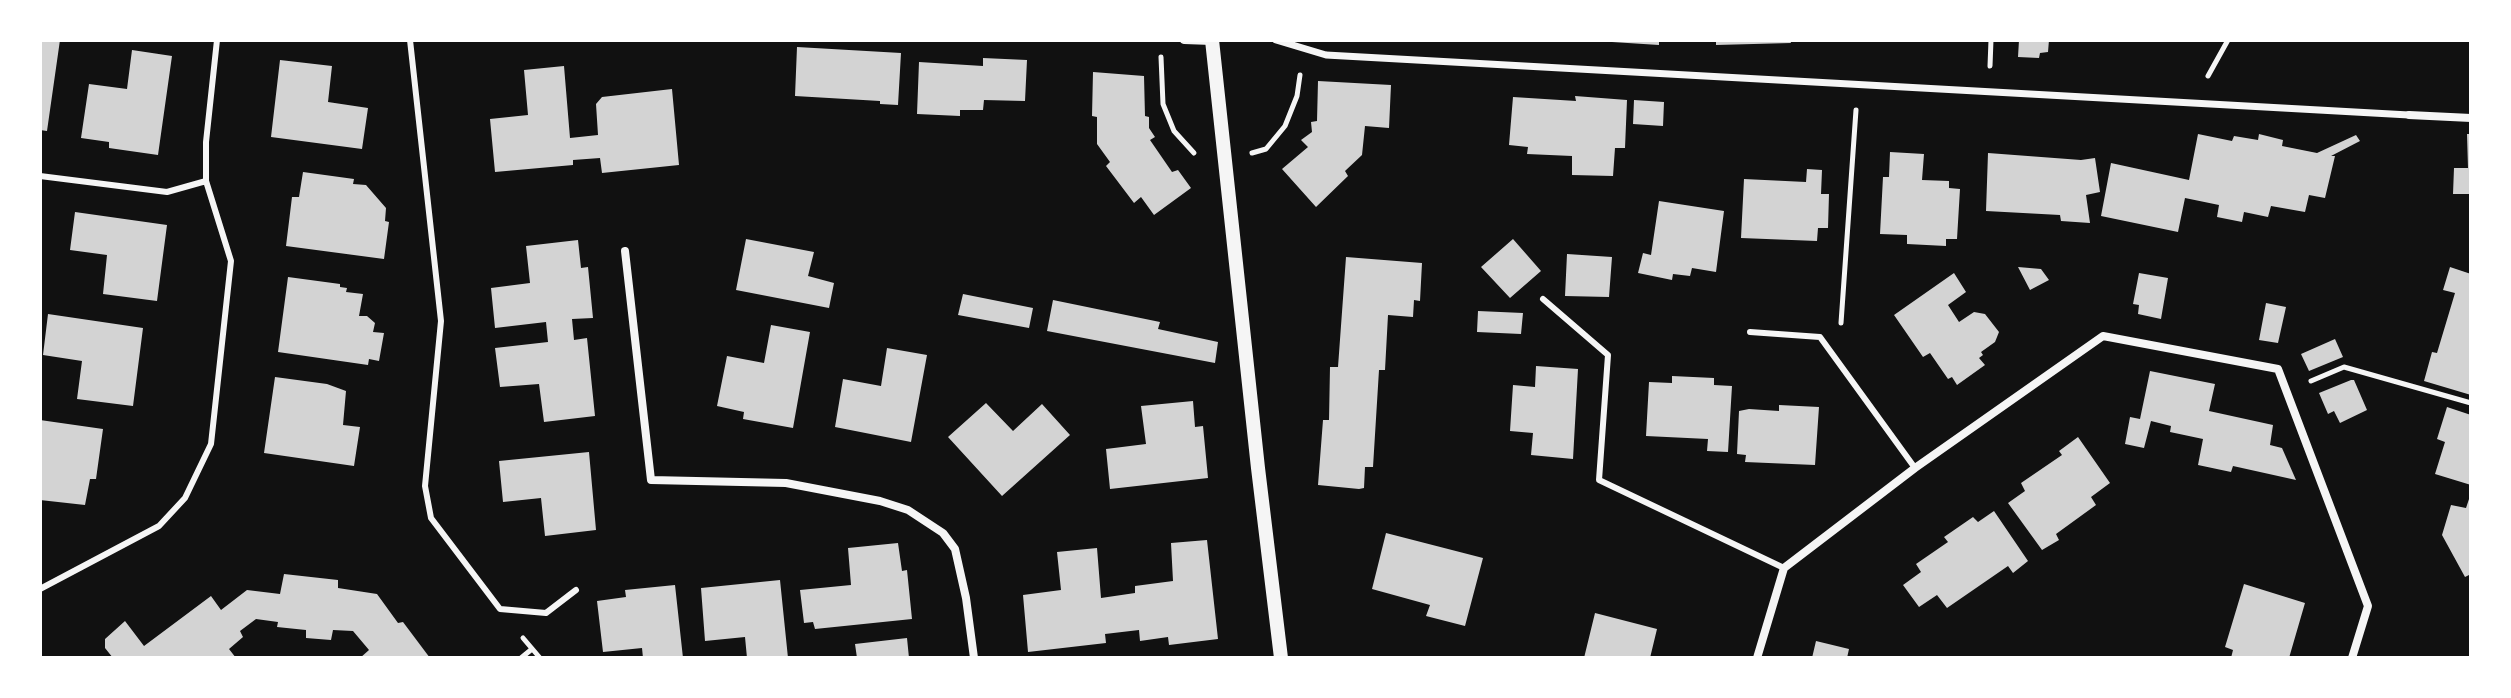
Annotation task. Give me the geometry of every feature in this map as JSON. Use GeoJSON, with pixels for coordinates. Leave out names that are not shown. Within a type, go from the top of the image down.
{"type":"FeatureCollection","features":[{"type":"Feature","properties":{"kind":"street"},"geometry":{"type":"LineString","coordinates":[[1184,40],[1212,41],[1281,658]]}},
{"type":"Feature","properties":{"kind":"street"},"geometry":{"type":"LineString","coordinates":[[1276,40],[1326,55],[2471,118]]}},
{"type":"Feature","properties":{"kind":"street"},"geometry":{"type":"LineString","coordinates":[[625,251],[651,480],[786,483],[880,501],[908,510],[943,533],[955,549],[966,598],[974,658]]}},
{"type":"Feature","properties":{"kind":"street"},"geometry":{"type":"LineString","coordinates":[[1757,658],[1784,568],[1915,468],[2103,336],[2278,369],[2368,606],[2352,658]]}},
{"type":"Feature","properties":{"kind":"lane"},"geometry":{"type":"LineString","coordinates":[[40,589],[159,526],[185,498],[211,444],[231,261],[206,181],[206,142],[217,40]]}},
{"type":"Feature","properties":{"kind":"lane"},"geometry":{"type":"LineString","coordinates":[[410,40],[441,321],[425,486],[431,518],[500,609],[546,613],[576,590]]}},
{"type":"Feature","properties":{"kind":"lane"},"geometry":{"type":"LineString","coordinates":[[40,176],[167,192],[206,181]]}},
{"type":"Feature","properties":{"kind":"lane"},"geometry":{"type":"LineString","coordinates":[[1543,299],[1608,355],[1599,480],[1784,568]]}},
{"type":"Feature","properties":{"kind":"lane"},"geometry":{"type":"LineString","coordinates":[[1750,332],[1820,337],[1915,468]]}},
{"type":"Feature","properties":{"kind":"path"},"geometry":{"type":"LineString","coordinates":[[2194,102],[2228,40]]}},
{"type":"Feature","properties":{"kind":"path"},"geometry":{"type":"LineString","coordinates":[[1248,154],[1266,149],[1285,126],[1297,96],[1303,49]]}},
{"type":"Feature","properties":{"kind":"path"},"geometry":{"type":"LineString","coordinates":[[1161,51],[1163,104],[1174,131],[1204,161]]}},
{"type":"Feature","properties":{"kind":"path"},"geometry":{"type":"LineString","coordinates":[[1820,337],[1842,322],[1857,85]]}},
{"type":"Feature","properties":{"kind":"path"},"geometry":{"type":"LineString","coordinates":[[2287,391],[2344,367],[2471,403]]}},
{"type":"Feature","properties":{"kind":"path"},"geometry":{"type":"LineString","coordinates":[[521,658],[532,649]]}},
{"type":"Feature","properties":{"kind":"building"},"geometry":{"type":"Polygon","coordinates":[[[40,40],[60,40],[47,131],[40,130],[40,40]]]}},
{"type":"Feature","properties":{"kind":"building"},"geometry":{"type":"Polygon","coordinates":[[[1659,40],[1659,45],[1612,42],[1659,40]]]}},
{"type":"Feature","properties":{"kind":"building"},"geometry":{"type":"Polygon","coordinates":[[[1716,40],[1790,40],[1791,43],[1716,45],[1716,40]]]}},
{"type":"Feature","properties":{"kind":"building"},"geometry":{"type":"Polygon","coordinates":[[[2019,40],[2049,40],[2048,52],[2040,53],[2039,58],[2018,57],[2019,40]]]}},
{"type":"Feature","properties":{"kind":"building"},"geometry":{"type":"Polygon","coordinates":[[[797,47],[901,53],[898,105],[880,104],[880,101],[795,96],[797,47]]]}},
{"type":"Feature","properties":{"kind":"building"},"geometry":{"type":"Polygon","coordinates":[[[132,50],[172,56],[158,155],[109,148],[109,142],[81,138],[89,84],[127,89],[132,50]]]}},
{"type":"Feature","properties":{"kind":"building"},"geometry":{"type":"Polygon","coordinates":[[[983,58],[1027,60],[1025,101],[984,100],[983,110],[960,110],[960,116],[917,114],[919,62],[983,66],[983,58]]]}},
{"type":"Feature","properties":{"kind":"building"},"geometry":{"type":"Polygon","coordinates":[[[280,60],[332,66],[328,102],[368,108],[362,149],[271,137],[280,60]]]}},
{"type":"Feature","properties":{"kind":"building"},"geometry":{"type":"Polygon","coordinates":[[[564,66],[570,138],[598,135],[596,104],[602,97],[672,89],[679,165],[602,173],[600,158],[573,160],[573,165],[495,172],[490,119],[528,115],[524,70],[564,66]]]}},
{"type":"Feature","properties":{"kind":"building"},"geometry":{"type":"Polygon","coordinates":[[[1093,72],[1144,76],[1145,116],[1149,117],[1149,128],[1155,137],[1150,140],[1172,172],[1178,170],[1191,188],[1154,215],[1141,197],[1134,203],[1106,166],[1110,162],[1097,144],[1097,117],[1092,116],[1093,72]]]}},
{"type":"Feature","properties":{"kind":"building"},"geometry":{"type":"Polygon","coordinates":[[[1318,81],[1391,85],[1389,128],[1365,126],[1362,155],[1345,171],[1348,176],[1316,207],[1282,169],[1308,147],[1301,140],[1312,132],[1311,122],[1317,121],[1318,81]]]}},
{"type":"Feature","properties":{"kind":"building"},"geometry":{"type":"Polygon","coordinates":[[[1575,96],[1627,100],[1625,148],[1615,148],[1613,176],[1572,175],[1572,156],[1527,154],[1528,147],[1509,145],[1513,97],[1576,101],[1575,96]]]}},
{"type":"Feature","properties":{"kind":"building"},"geometry":{"type":"Polygon","coordinates":[[[1634,100],[1664,102],[1663,126],[1633,124],[1634,100]]]}},
{"type":"Feature","properties":{"kind":"building"},"geometry":{"type":"Polygon","coordinates":[[[2198,134],[2232,141],[2234,136],[2258,140],[2259,134],[2283,140],[2282,146],[2317,153],[2356,135],[2360,141],[2331,156],[2335,156],[2325,198],[2309,195],[2305,212],[2271,206],[2268,217],[2244,212],[2242,222],[2217,217],[2219,205],[2185,198],[2178,232],[2101,216],[2111,163],[2189,180],[2198,134]]]}},
{"type":"Feature","properties":{"kind":"building"},"geometry":{"type":"Polygon","coordinates":[[[2467,134],[2471,134],[2471,194],[2453,194],[2454,168],[2468,168],[2467,134]]]}},
{"type":"Feature","properties":{"kind":"building"},"geometry":{"type":"Polygon","coordinates":[[[1890,152],[1924,154],[1922,180],[1949,181],[1949,188],[1960,189],[1957,239],[1946,239],[1946,246],[1907,244],[1907,235],[1880,234],[1883,177],[1889,177],[1890,152]]]}},
{"type":"Feature","properties":{"kind":"building"},"geometry":{"type":"Polygon","coordinates":[[[1988,153],[2081,160],[2095,158],[2100,192],[2086,195],[2090,223],[2061,221],[2060,215],[1986,211],[1988,153]]]}},
{"type":"Feature","properties":{"kind":"building"},"geometry":{"type":"Polygon","coordinates":[[[1807,169],[1822,170],[1821,194],[1829,194],[1828,228],[1818,228],[1817,241],[1741,238],[1744,179],[1806,182],[1807,169]]]}},
{"type":"Feature","properties":{"kind":"building"},"geometry":{"type":"Polygon","coordinates":[[[303,172],[354,179],[353,184],[366,185],[386,208],[385,221],[389,222],[384,259],[286,246],[292,197],[299,197],[303,172]]]}},
{"type":"Feature","properties":{"kind":"building"},"geometry":{"type":"Polygon","coordinates":[[[1659,201],[1724,211],[1716,272],[1692,268],[1690,276],[1673,274],[1672,280],[1638,273],[1643,253],[1651,255],[1659,201]]]}},
{"type":"Feature","properties":{"kind":"building"},"geometry":{"type":"Polygon","coordinates":[[[75,212],[167,225],[157,301],[103,294],[107,255],[70,250],[75,212]]]}},
{"type":"Feature","properties":{"kind":"building"},"geometry":{"type":"Polygon","coordinates":[[[746,239],[814,252],[808,276],[834,283],[829,308],[736,290],[746,239]]]}},
{"type":"Feature","properties":{"kind":"building"},"geometry":{"type":"Polygon","coordinates":[[[1513,239],[1541,271],[1510,298],[1481,267],[1513,239]]]}},
{"type":"Feature","properties":{"kind":"building"},"geometry":{"type":"Polygon","coordinates":[[[578,240],[581,268],[588,267],[593,318],[572,319],[574,340],[587,338],[595,416],[544,422],[539,384],[500,387],[495,348],[548,342],[546,322],[495,328],[491,288],[530,283],[526,246],[578,240]]]}},
{"type":"Feature","properties":{"kind":"building"},"geometry":{"type":"Polygon","coordinates":[[[1567,254],[1612,257],[1609,297],[1565,296],[1567,254]]]}},
{"type":"Feature","properties":{"kind":"building"},"geometry":{"type":"Polygon","coordinates":[[[1346,257],[1422,263],[1420,301],[1414,300],[1413,317],[1388,315],[1385,370],[1379,370],[1373,467],[1365,467],[1364,488],[1359,489],[1318,485],[1323,420],[1329,420],[1330,367],[1338,367],[1346,257]]]}},
{"type":"Feature","properties":{"kind":"building"},"geometry":{"type":"Polygon","coordinates":[[[2018,267],[2041,269],[2049,280],[2030,290],[2018,267]]]}},
{"type":"Feature","properties":{"kind":"building"},"geometry":{"type":"Polygon","coordinates":[[[2450,267],[2471,274],[2471,395],[2424,381],[2432,352],[2437,353],[2455,293],[2443,290],[2450,267]]]}},
{"type":"Feature","properties":{"kind":"building"},"geometry":{"type":"Polygon","coordinates":[[[1954,273],[1966,292],[1948,305],[1959,322],[1974,312],[1985,314],[1999,332],[1995,342],[1981,352],[1983,355],[1979,358],[1985,365],[1957,385],[1952,377],[1948,379],[1930,353],[1923,357],[1894,315],[1954,273]]]}},
{"type":"Feature","properties":{"kind":"building"},"geometry":{"type":"Polygon","coordinates":[[[2139,273],[2168,278],[2161,319],[2138,314],[2139,305],[2133,304],[2139,273]]]}},
{"type":"Feature","properties":{"kind":"building"},"geometry":{"type":"Polygon","coordinates":[[[288,277],[340,284],[340,287],[347,288],[346,292],[363,294],[359,316],[367,316],[375,323],[373,332],[384,333],[379,361],[369,359],[368,365],[278,352],[288,277]]]}},
{"type":"Feature","properties":{"kind":"building"},"geometry":{"type":"Polygon","coordinates":[[[963,294],[1033,308],[1029,328],[958,315],[963,294]]]}},
{"type":"Feature","properties":{"kind":"building"},"geometry":{"type":"Polygon","coordinates":[[[1053,300],[1160,322],[1158,329],[1218,342],[1215,363],[1047,331],[1053,300]]]}},
{"type":"Feature","properties":{"kind":"building"},"geometry":{"type":"Polygon","coordinates":[[[2266,303],[2286,307],[2278,343],[2259,340],[2266,303]]]}},
{"type":"Feature","properties":{"kind":"building"},"geometry":{"type":"Polygon","coordinates":[[[1478,311],[1523,313],[1521,334],[1477,332],[1478,311]]]}},
{"type":"Feature","properties":{"kind":"building"},"geometry":{"type":"Polygon","coordinates":[[[48,314],[143,328],[133,406],[77,399],[82,361],[43,355],[48,314]]]}},
{"type":"Feature","properties":{"kind":"building"},"geometry":{"type":"Polygon","coordinates":[[[771,325],[810,332],[793,428],[743,419],[744,412],[717,406],[727,356],[764,363],[771,325]]]}},
{"type":"Feature","properties":{"kind":"building"},"geometry":{"type":"Polygon","coordinates":[[[2335,339],[2343,357],[2309,371],[2301,354],[2335,339]]]}},
{"type":"Feature","properties":{"kind":"building"},"geometry":{"type":"Polygon","coordinates":[[[887,348],[927,355],[911,442],[835,427],[843,379],[881,386],[887,348]]]}},
{"type":"Feature","properties":{"kind":"building"},"geometry":{"type":"Polygon","coordinates":[[[1536,366],[1578,369],[1573,459],[1531,455],[1533,433],[1510,431],[1513,385],[1535,387],[1536,366]]]}},
{"type":"Feature","properties":{"kind":"building"},"geometry":{"type":"Polygon","coordinates":[[[2150,371],[2215,384],[2209,411],[2273,425],[2270,445],[2282,448],[2296,480],[2233,466],[2231,472],[2198,465],[2203,439],[2170,432],[2171,426],[2151,421],[2144,448],[2125,444],[2130,417],[2140,419],[2150,371]]]}},
{"type":"Feature","properties":{"kind":"building"},"geometry":{"type":"Polygon","coordinates":[[[1672,376],[1714,378],[1714,385],[1732,386],[1728,452],[1707,451],[1708,439],[1646,436],[1649,382],[1672,383],[1672,376]]]}},
{"type":"Feature","properties":{"kind":"building"},"geometry":{"type":"Polygon","coordinates":[[[275,377],[327,384],[346,391],[343,425],[360,427],[354,466],[264,453],[275,377]]]}},
{"type":"Feature","properties":{"kind":"building"},"geometry":{"type":"Polygon","coordinates":[[[2354,380],[2367,410],[2340,423],[2334,411],[2328,414],[2319,393],[2354,380]]]}},
{"type":"Feature","properties":{"kind":"building"},"geometry":{"type":"Polygon","coordinates":[[[1193,401],[1195,427],[1203,426],[1208,478],[1110,489],[1106,449],[1146,444],[1141,406],[1193,401]]]}},
{"type":"Feature","properties":{"kind":"building"},"geometry":{"type":"Polygon","coordinates":[[[986,403],[1013,431],[1042,404],[1070,435],[1002,496],[948,437],[986,403]]]}},
{"type":"Feature","properties":{"kind":"building"},"geometry":{"type":"Polygon","coordinates":[[[1779,405],[1819,407],[1815,465],[1745,462],[1746,455],[1737,454],[1739,411],[1779,411],[1779,405]]]}},
{"type":"Feature","properties":{"kind":"building"},"geometry":{"type":"Polygon","coordinates":[[[2447,407],[2471,415],[2471,485],[2435,474],[2445,442],[2437,439],[2447,407]]]}},
{"type":"Feature","properties":{"kind":"building"},"geometry":{"type":"Polygon","coordinates":[[[40,420],[103,429],[96,479],[90,479],[85,505],[40,500],[40,420]]]}},
{"type":"Feature","properties":{"kind":"building"},"geometry":{"type":"Polygon","coordinates":[[[2078,437],[2110,483],[2091,497],[2096,505],[2056,534],[2059,540],[2042,550],[2008,503],[2025,491],[2021,483],[2062,455],[2059,451],[2078,437]]]}},
{"type":"Feature","properties":{"kind":"building"},"geometry":{"type":"Polygon","coordinates":[[[589,452],[596,530],[545,536],[541,498],[503,502],[499,461],[589,452]]]}},
{"type":"Feature","properties":{"kind":"building"},"geometry":{"type":"Polygon","coordinates":[[[2471,493],[2471,574],[2465,577],[2442,535],[2451,505],[2466,508],[2471,493]]]}},
{"type":"Feature","properties":{"kind":"building"},"geometry":{"type":"Polygon","coordinates":[[[1994,511],[2028,561],[2013,573],[2008,566],[1947,608],[1937,595],[1919,607],[1903,585],[1921,572],[1916,564],[1948,542],[1944,537],[1973,517],[1978,522],[1994,511]]]}},
{"type":"Feature","properties":{"kind":"building"},"geometry":{"type":"Polygon","coordinates":[[[1386,533],[1483,558],[1465,626],[1426,616],[1430,605],[1372,589],[1386,533]]]}},
{"type":"Feature","properties":{"kind":"building"},"geometry":{"type":"Polygon","coordinates":[[[1207,540],[1218,639],[1169,645],[1168,637],[1140,641],[1139,630],[1105,634],[1106,643],[1028,652],[1023,595],[1061,590],[1057,552],[1097,548],[1101,598],[1135,593],[1135,586],[1173,581],[1171,543],[1207,540]]]}},
{"type":"Feature","properties":{"kind":"building"},"geometry":{"type":"Polygon","coordinates":[[[898,543],[902,571],[907,570],[912,619],[815,629],[813,622],[804,623],[800,590],[851,585],[848,548],[898,543]]]}},
{"type":"Feature","properties":{"kind":"building"},"geometry":{"type":"Polygon","coordinates":[[[284,574],[338,580],[338,588],[377,594],[430,658],[360,658],[369,650],[353,631],[333,630],[331,640],[306,638],[306,630],[277,627],[278,622],[256,619],[240,631],[243,637],[229,649],[236,658],[113,658],[105,648],[105,639],[125,621],[144,646],[211,596],[221,610],[247,590],[280,594],[284,574]]]}},
{"type":"Feature","properties":{"kind":"building"},"geometry":{"type":"Polygon","coordinates":[[[780,580],[788,658],[747,658],[745,637],[705,641],[701,588],[780,580]]]}},
{"type":"Feature","properties":{"kind":"building"},"geometry":{"type":"Polygon","coordinates":[[[2244,584],[2305,603],[2289,658],[2231,658],[2233,650],[2225,647],[2244,584]]]}},
{"type":"Feature","properties":{"kind":"building"},"geometry":{"type":"Polygon","coordinates":[[[675,585],[683,658],[643,658],[642,648],[603,652],[597,601],[626,597],[625,590],[675,585]]]}},
{"type":"Feature","properties":{"kind":"building"},"geometry":{"type":"Polygon","coordinates":[[[1595,613],[1657,629],[1650,658],[1584,658],[1595,613]]]}},
{"type":"Feature","properties":{"kind":"building"},"geometry":{"type":"Polygon","coordinates":[[[907,638],[909,658],[857,658],[855,644],[907,638]]]}},
{"type":"Feature","properties":{"kind":"building"},"geometry":{"type":"Polygon","coordinates":[[[1816,641],[1849,649],[1847,658],[1812,658],[1816,641]]]}}]}
